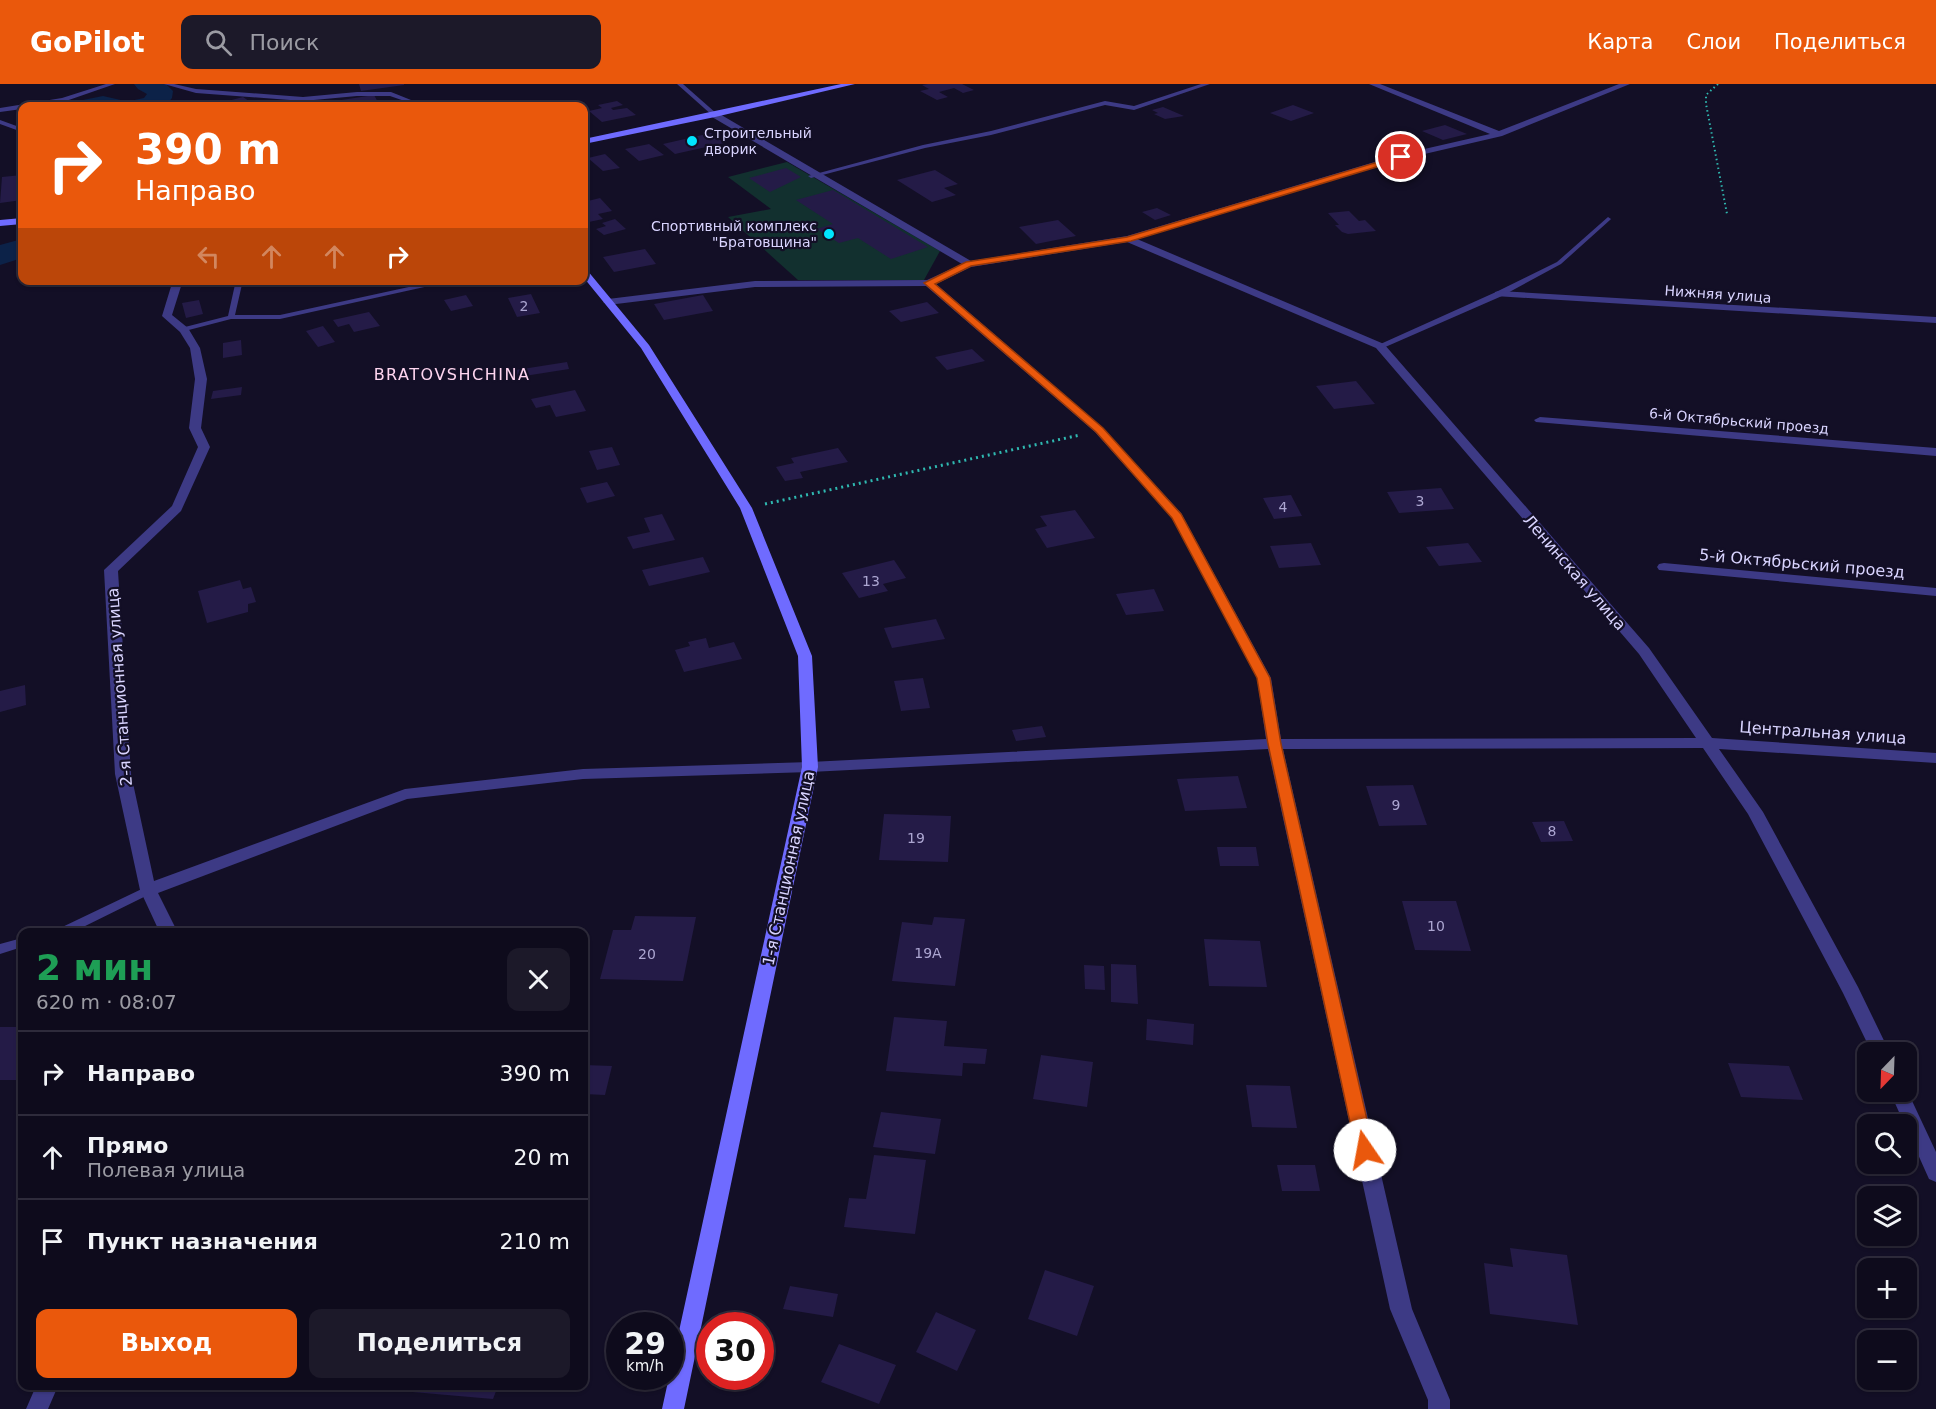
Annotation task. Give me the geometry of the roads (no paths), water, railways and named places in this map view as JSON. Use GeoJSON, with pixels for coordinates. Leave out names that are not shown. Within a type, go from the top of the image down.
{"type":"FeatureCollection","features":[{"type":"Feature","properties":{"kind":"main road"},"geometry":{"type":"LineString","coordinates":[[588,141],[850,84]]}},
{"type":"Feature","properties":{"kind":"main road"},"geometry":{"type":"LineString","coordinates":[[3,223],[18,221]]}},
{"type":"Feature","properties":{"kind":"main road","name":"1-я Станционная улица"},"geometry":{"type":"LineString","coordinates":[[588,277],[645,347],[746,508],[806,656],[810,767],[673,1409]]}},
{"type":"Feature","properties":{"kind":"street"},"geometry":{"type":"LineString","coordinates":[[1373,84],[1499,134]]}},
{"type":"Feature","properties":{"kind":"street"},"geometry":{"type":"LineString","coordinates":[[608,302],[755,284],[929,283],[969,264],[1128,239],[1401,157],[1499,134],[1626,84]]}},
{"type":"Feature","properties":{"kind":"street"},"geometry":{"type":"LineString","coordinates":[[716,115],[813,176],[969,264]]}},
{"type":"Feature","properties":{"kind":"street","name":"Ленинская улица"},"geometry":{"type":"LineString","coordinates":[[1128,239],[1380,346],[1644,651],[1755,812],[1852,992],[1876,1042]]}},
{"type":"Feature","properties":{"kind":"street"},"geometry":{"type":"LineString","coordinates":[[929,283],[1100,430],[1177,516],[1264,678],[1275,744],[1401,1308],[1439,1400],[1439,1409]]}},
{"type":"Feature","properties":{"kind":"street"},"geometry":{"type":"LineString","coordinates":[[176,285],[167,316],[184,330]]}},
{"type":"Feature","properties":{"kind":"street","name":"Нижняя улица"},"geometry":{"type":"LineString","coordinates":[[1499,294],[1936,320]]}},
{"type":"Feature","properties":{"kind":"street","name":"2-я Станционная улица"},"geometry":{"type":"LineString","coordinates":[[167,928],[148,890],[123,774],[111,570],[177,508],[204,447],[195,428],[201,380],[195,348],[184,330]]}},
{"type":"Feature","properties":{"kind":"street","name":"6-й Октябрьский проезд"},"geometry":{"type":"LineString","coordinates":[[1540,420],[1936,452]]}},
{"type":"Feature","properties":{"kind":"street","name":"5-й Октябрьский проезд"},"geometry":{"type":"LineString","coordinates":[[1664,567],[1936,592]]}},
{"type":"Feature","properties":{"kind":"street","name":"Центральная улица"},"geometry":{"type":"LineString","coordinates":[[148,890],[405,794],[583,774],[810,767],[1275,744],[1707,743],[1936,758]]}},
{"type":"Feature","properties":{"kind":"street"},"geometry":{"type":"LineString","coordinates":[[1904,1102],[1936,1173]]}},
{"type":"Feature","properties":{"kind":"street"},"geometry":{"type":"LineString","coordinates":[[37,1409],[45,1390]]}},
{"type":"Feature","properties":{"kind":"lane"},"geometry":{"type":"LineString","coordinates":[[50,102],[112,84]]}},
{"type":"Feature","properties":{"kind":"lane"},"geometry":{"type":"LineString","coordinates":[[167,84],[196,91],[303,99],[357,94],[391,94],[412,102]]}},
{"type":"Feature","properties":{"kind":"lane"},"geometry":{"type":"LineString","coordinates":[[680,84],[716,115]]}},
{"type":"Feature","properties":{"kind":"lane"},"geometry":{"type":"LineString","coordinates":[[813,176],[925,146],[991,133],[1105,103],[1134,108],[1207,84]]}},
{"type":"Feature","properties":{"kind":"lane"},"geometry":{"type":"LineString","coordinates":[[0,110],[18,107]]}},
{"type":"Feature","properties":{"kind":"lane"},"geometry":{"type":"LineString","coordinates":[[0,122],[18,129]]}},
{"type":"Feature","properties":{"kind":"lane"},"geometry":{"type":"LineString","coordinates":[[1380,346],[1499,294],[1558,263],[1608,219]]}},
{"type":"Feature","properties":{"kind":"lane"},"geometry":{"type":"LineString","coordinates":[[231,317],[239,285]]}},
{"type":"Feature","properties":{"kind":"lane"},"geometry":{"type":"LineString","coordinates":[[184,330],[231,317],[280,317],[430,285]]}},
{"type":"Feature","properties":{"kind":"lane"},"geometry":{"type":"LineString","coordinates":[[70,928],[148,890]]}},
{"type":"Feature","properties":{"kind":"lane"},"geometry":{"type":"LineString","coordinates":[[0,949],[18,944]]}},
{"type":"Feature","properties":{"kind":"waterway"},"geometry":{"type":"LineString","coordinates":[[147,84],[160,91],[159,98],[154,102]]}},
{"type":"Feature","properties":{"kind":"waterway"},"geometry":{"type":"LineString","coordinates":[[0,256],[18,249]]}},
{"type":"Feature","properties":{"kind":"place","name":"Строительный дворик"},"geometry":{"type":"Point","coordinates":[692,141]}},
{"type":"Feature","properties":{"kind":"place","name":"Спортивный комплекс \"Братовщина\""},"geometry":{"type":"Point","coordinates":[829,234]}},
{"type":"Feature","properties":{"kind":"district","name":"BRATOVSHCHINA"},"geometry":{"type":"Point","coordinates":[452,374]}}]}
